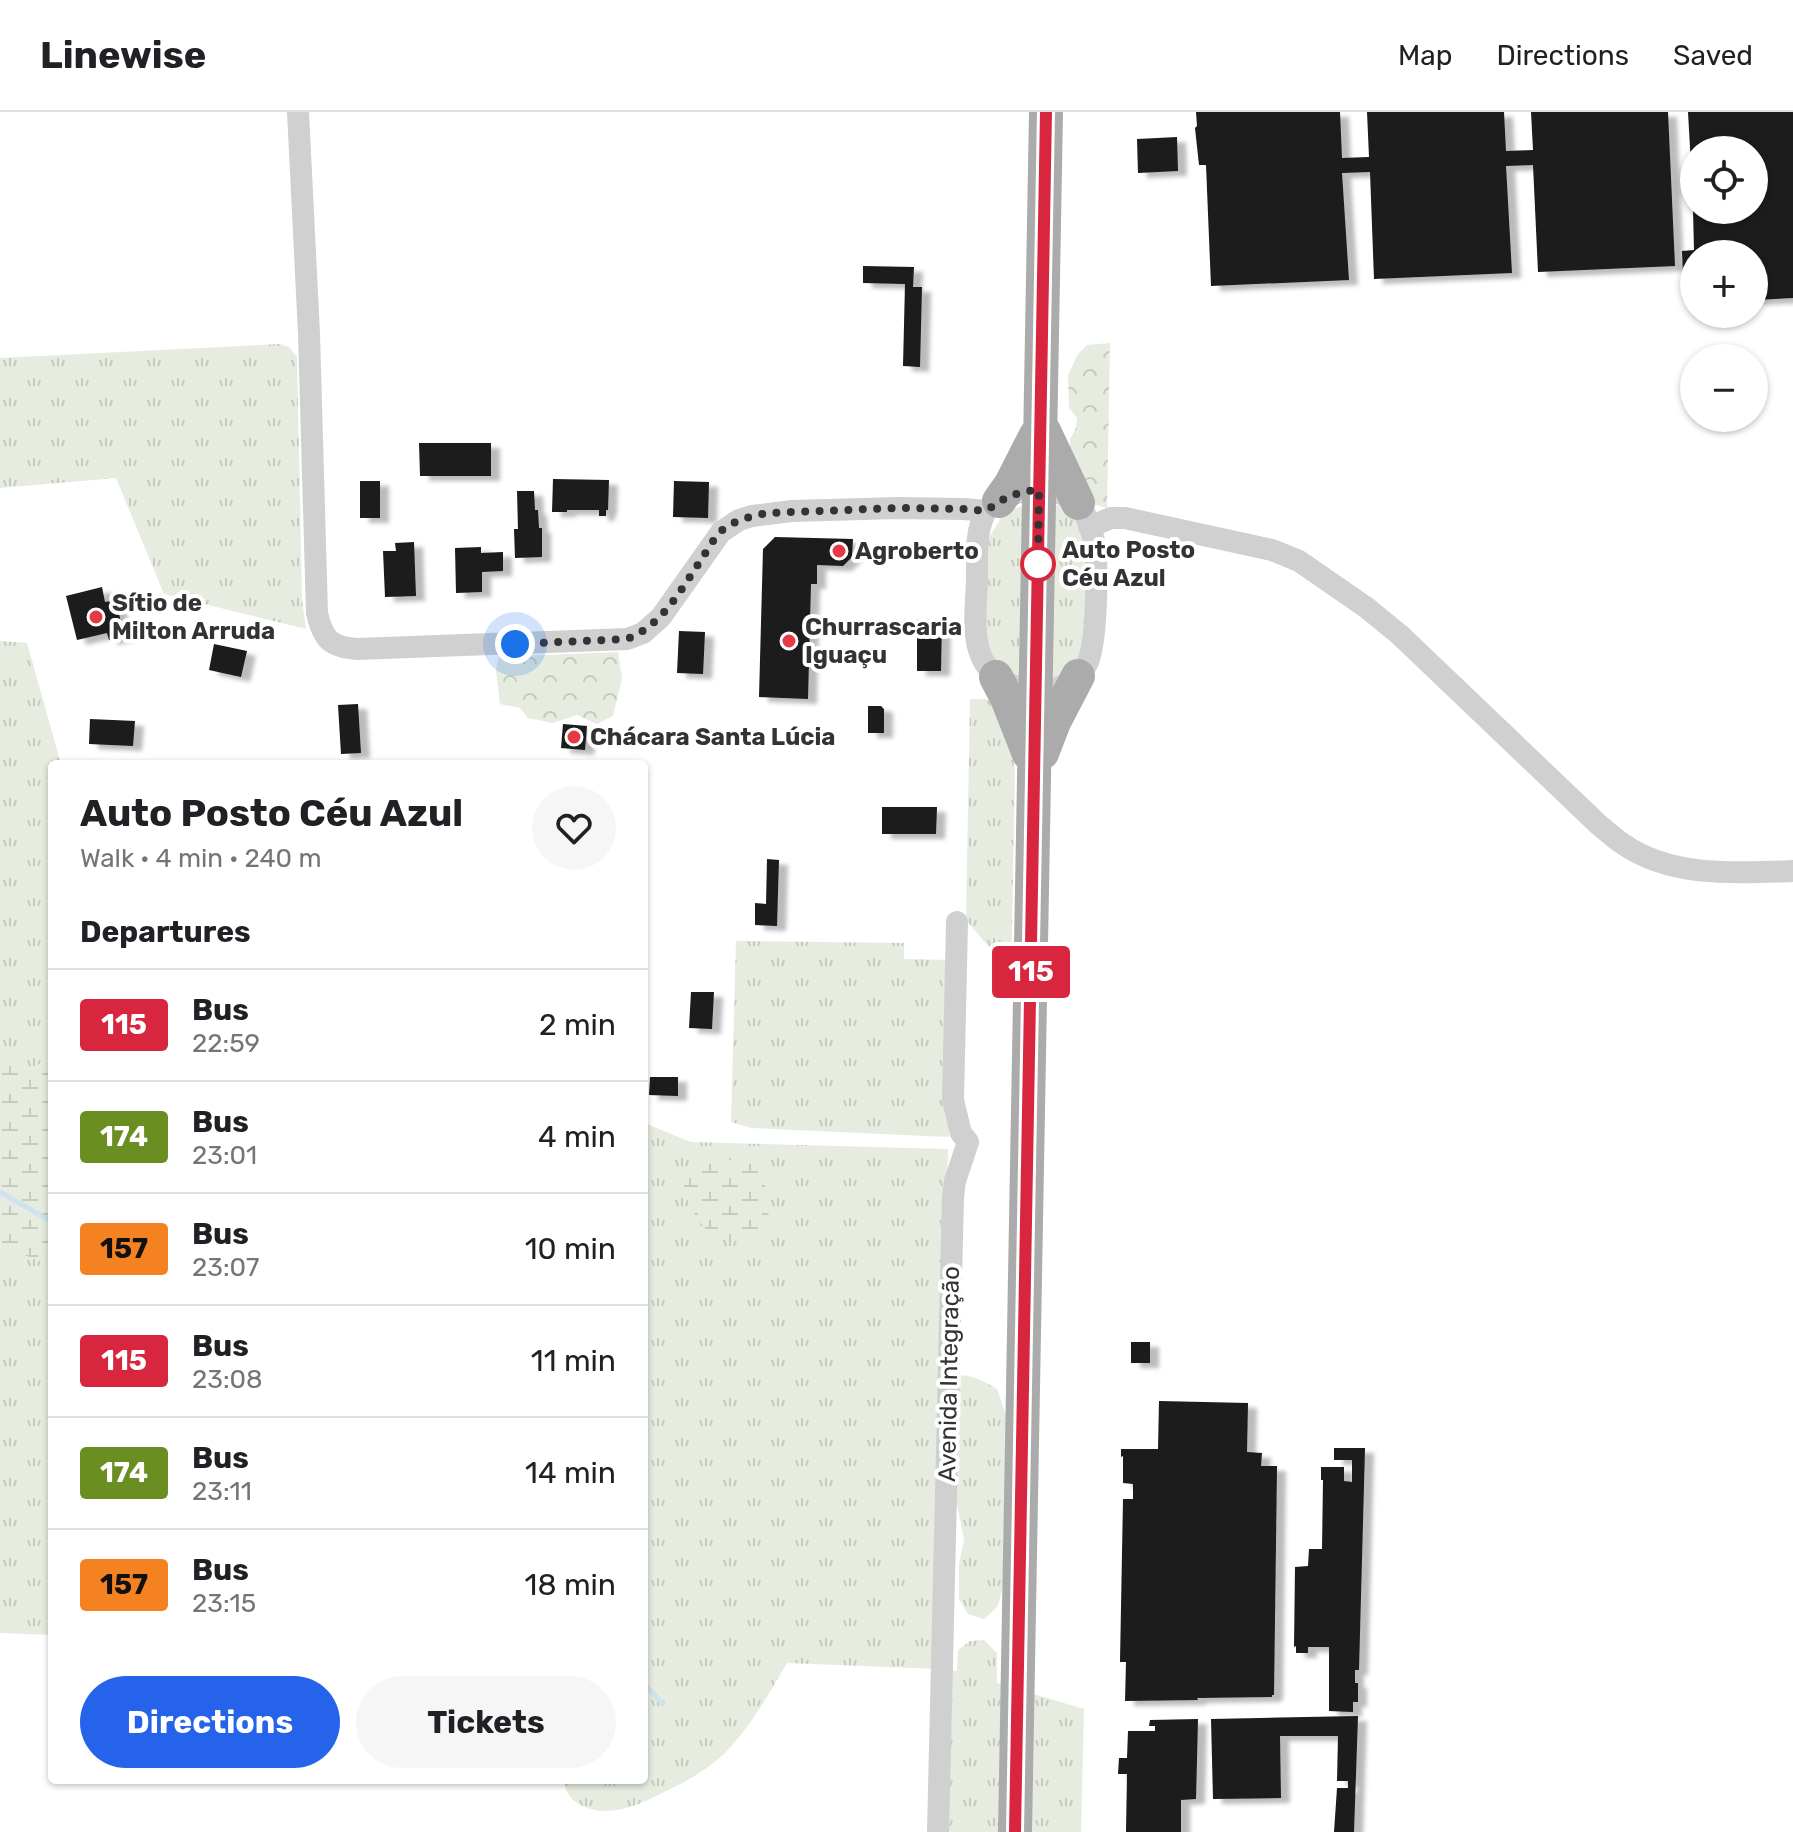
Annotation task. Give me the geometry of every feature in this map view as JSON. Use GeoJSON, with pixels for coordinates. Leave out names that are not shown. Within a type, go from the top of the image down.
{"type":"FeatureCollection","features":[{"type":"Feature","properties":{"kind":"main road"},"geometry":{"type":"LineString","coordinates":[[1015,1832],[1046,112]]}},
{"type":"Feature","properties":{"kind":"main road"},"geometry":{"type":"LineString","coordinates":[[992,506],[1011,484],[1041,423]]}},
{"type":"Feature","properties":{"kind":"main road"},"geometry":{"type":"LineString","coordinates":[[1041,423],[1084,515]]}},
{"type":"Feature","properties":{"kind":"main road"},"geometry":{"type":"LineString","coordinates":[[1035,773],[1054,722],[1078,676]]}},
{"type":"Feature","properties":{"kind":"main road"},"geometry":{"type":"LineString","coordinates":[[996,677],[1026,743],[1035,773]]}},
{"type":"Feature","properties":{"kind":"street"},"geometry":{"type":"LineString","coordinates":[[298,112],[317,613],[325,637],[331,643],[357,649],[627,639],[643,633],[661,617],[721,532],[739,520],[792,511],[964,509],[992,506],[1025,491],[1039,490],[1053,491],[1084,515],[1096,557],[1094,632],[1087,663],[1078,676],[1065,685],[1036,691],[1014,686],[996,677],[983,662],[975,638],[978,544],[992,506]]}},
{"type":"Feature","properties":{"kind":"street"},"geometry":{"type":"LineString","coordinates":[[1084,515],[1125,518],[1248,544],[1299,561],[1400,635],[1599,825],[1625,846],[1667,864],[1704,871],[1793,871]]}},
{"type":"Feature","properties":{"kind":"street","name":"Avenida Integração"},"geometry":{"type":"LineString","coordinates":[[938,1832],[953,1197],[968,1142],[961,1133],[953,1100],[957,922]]}},
{"type":"Feature","properties":{"kind":"green space"},"geometry":{"type":"Polygon","coordinates":[[[1110,343],[1107,508],[1088,503],[1070,466],[1070,439],[1077,418],[1069,408],[1068,375],[1078,354],[1087,345],[1110,343]]]}},
{"type":"Feature","properties":{"kind":"green space"},"geometry":{"type":"Polygon","coordinates":[[[279,344],[289,347],[297,357],[302,599],[306,629],[164,594],[116,478],[0,488],[0,358],[279,344]]]}},
{"type":"Feature","properties":{"kind":"green space"},"geometry":{"type":"Polygon","coordinates":[[[1068,507],[1088,538],[1086,651],[1057,680],[1016,679],[998,666],[984,637],[987,541],[1001,518],[1013,509],[1068,507]]]}},
{"type":"Feature","properties":{"kind":"green space"},"geometry":{"type":"Polygon","coordinates":[[[0,641],[27,643],[60,760],[48,760],[48,1062],[28,1070],[4,1051],[0,1043],[0,641]]]}},
{"type":"Feature","properties":{"kind":"green space"},"geometry":{"type":"Polygon","coordinates":[[[618,652],[622,678],[613,716],[597,724],[577,715],[553,723],[528,718],[520,708],[500,704],[496,671],[498,657],[618,652]]]}},
{"type":"Feature","properties":{"kind":"green space"},"geometry":{"type":"Polygon","coordinates":[[[970,699],[992,702],[1011,740],[1015,772],[1011,981],[989,947],[966,920],[970,699]]]}},
{"type":"Feature","properties":{"kind":"green space"},"geometry":{"type":"Polygon","coordinates":[[[736,941],[904,943],[904,959],[949,960],[952,1122],[949,1137],[751,1128],[731,1122],[736,941]]]}},
{"type":"Feature","properties":{"kind":"green space"},"geometry":{"type":"Polygon","coordinates":[[[0,1043],[4,1051],[28,1070],[48,1062],[48,1265],[0,1246],[0,1043]]]}},
{"type":"Feature","properties":{"kind":"green space"},"geometry":{"type":"Polygon","coordinates":[[[648,1125],[691,1142],[948,1149],[943,1378],[946,1375],[967,1376],[997,1389],[1006,1415],[1003,1586],[998,1606],[984,1619],[968,1614],[959,1599],[959,1564],[964,1540],[957,1504],[938,1669],[787,1663],[766,1699],[733,1744],[717,1761],[683,1783],[641,1803],[616,1810],[599,1811],[585,1807],[572,1799],[565,1784],[648,1784],[648,1125]]]}},
{"type":"Feature","properties":{"kind":"green space"},"geometry":{"type":"Polygon","coordinates":[[[706,1159],[749,1161],[763,1169],[769,1218],[762,1234],[752,1243],[714,1235],[693,1212],[684,1189],[684,1180],[691,1165],[706,1159]]]}},
{"type":"Feature","properties":{"kind":"green space"},"geometry":{"type":"Polygon","coordinates":[[[0,1246],[48,1265],[48,1635],[0,1633],[0,1246]]]}},
{"type":"Feature","properties":{"kind":"green space"},"geometry":{"type":"Polygon","coordinates":[[[984,1640],[997,1653],[997,1683],[1084,1709],[1081,1832],[948,1832],[951,1670],[957,1671],[958,1650],[970,1641],[984,1640]]]}},
{"type":"Feature","properties":{"kind":"building"},"geometry":{"type":"Polygon","coordinates":[[[1196,112],[1340,112],[1342,158],[1369,157],[1367,112],[1504,112],[1506,151],[1533,150],[1531,112],[1668,112],[1675,266],[1538,272],[1533,165],[1506,166],[1512,273],[1374,279],[1370,172],[1342,173],[1349,280],[1211,286],[1206,165],[1199,165],[1196,112]]]}},
{"type":"Feature","properties":{"kind":"building"},"geometry":{"type":"Polygon","coordinates":[[[1688,112],[1793,112],[1793,298],[1768,299],[1768,240],[1694,240],[1693,224],[1768,224],[1768,136],[1689,136],[1688,112]]]}},
{"type":"Feature","properties":{"kind":"building"},"geometry":{"type":"Polygon","coordinates":[[[1177,137],[1178,171],[1138,173],[1137,139],[1177,137]]]}},
{"type":"Feature","properties":{"kind":"building"},"geometry":{"type":"Polygon","coordinates":[[[863,266],[914,267],[913,287],[922,287],[920,367],[903,366],[905,284],[863,283],[863,266]]]}},
{"type":"Feature","properties":{"kind":"building"},"geometry":{"type":"Polygon","coordinates":[[[419,443],[491,443],[491,476],[420,476],[419,443]]]}},
{"type":"Feature","properties":{"kind":"building"},"geometry":{"type":"Polygon","coordinates":[[[553,479],[609,480],[606,516],[599,516],[599,510],[552,512],[553,479]]]}},
{"type":"Feature","properties":{"kind":"building"},"geometry":{"type":"Polygon","coordinates":[[[360,481],[380,481],[380,518],[360,518],[360,481]]]}},
{"type":"Feature","properties":{"kind":"building"},"geometry":{"type":"Polygon","coordinates":[[[674,481],[709,482],[708,518],[673,517],[674,481]]]}},
{"type":"Feature","properties":{"kind":"building"},"geometry":{"type":"Polygon","coordinates":[[[517,491],[534,491],[535,510],[538,510],[539,528],[542,528],[542,557],[515,558],[517,491]]]}},
{"type":"Feature","properties":{"kind":"building"},"geometry":{"type":"Polygon","coordinates":[[[775,537],[853,539],[852,557],[843,566],[817,565],[817,584],[811,584],[808,699],[759,697],[763,549],[775,537]]]}},
{"type":"Feature","properties":{"kind":"building"},"geometry":{"type":"Polygon","coordinates":[[[414,542],[416,596],[385,597],[383,551],[396,551],[395,543],[414,542]]]}},
{"type":"Feature","properties":{"kind":"building"},"geometry":{"type":"Polygon","coordinates":[[[481,547],[481,553],[503,552],[503,571],[482,572],[482,592],[456,593],[455,548],[481,547]]]}},
{"type":"Feature","properties":{"kind":"building","name":"Sítio de Milton Arruda"},"geometry":{"type":"Polygon","coordinates":[[[102,587],[105,602],[116,600],[124,636],[109,640],[107,633],[77,640],[66,596],[102,587]]]}},
{"type":"Feature","properties":{"kind":"building"},"geometry":{"type":"Polygon","coordinates":[[[917,619],[942,619],[941,671],[917,671],[917,619]]]}},
{"type":"Feature","properties":{"kind":"building"},"geometry":{"type":"Polygon","coordinates":[[[679,631],[705,632],[703,674],[677,673],[679,631]]]}},
{"type":"Feature","properties":{"kind":"building"},"geometry":{"type":"Polygon","coordinates":[[[214,644],[247,651],[241,677],[209,670],[214,644]]]}},
{"type":"Feature","properties":{"kind":"building"},"geometry":{"type":"Polygon","coordinates":[[[358,704],[361,753],[341,754],[338,705],[358,704]]]}},
{"type":"Feature","properties":{"kind":"building"},"geometry":{"type":"Polygon","coordinates":[[[868,706],[884,709],[884,733],[868,733],[868,706]]]}},
{"type":"Feature","properties":{"kind":"building"},"geometry":{"type":"Polygon","coordinates":[[[90,719],[135,721],[133,746],[89,744],[90,719]]]}},
{"type":"Feature","properties":{"kind":"building","name":"Chácara Santa Lúcia"},"geometry":{"type":"Polygon","coordinates":[[[563,724],[587,726],[585,750],[561,748],[563,724]]]}},
{"type":"Feature","properties":{"kind":"building"},"geometry":{"type":"Polygon","coordinates":[[[882,807],[937,807],[936,834],[882,834],[882,807]]]}},
{"type":"Feature","properties":{"kind":"building"},"geometry":{"type":"Polygon","coordinates":[[[767,859],[779,860],[777,926],[755,925],[755,903],[766,904],[767,859]]]}},
{"type":"Feature","properties":{"kind":"building"},"geometry":{"type":"Polygon","coordinates":[[[691,992],[714,992],[712,1029],[689,1028],[691,992]]]}},
{"type":"Feature","properties":{"kind":"building"},"geometry":{"type":"Polygon","coordinates":[[[650,1077],[678,1077],[678,1096],[649,1095],[650,1077]]]}},
{"type":"Feature","properties":{"kind":"building"},"geometry":{"type":"Polygon","coordinates":[[[1131,1342],[1150,1342],[1150,1363],[1131,1363],[1131,1342]]]}},
{"type":"Feature","properties":{"kind":"building"},"geometry":{"type":"Polygon","coordinates":[[[1159,1401],[1248,1403],[1247,1452],[1262,1453],[1261,1466],[1277,1466],[1272,1697],[1125,1701],[1126,1662],[1120,1662],[1123,1499],[1133,1499],[1133,1484],[1123,1483],[1121,1449],[1158,1449],[1159,1401]]]}},
{"type":"Feature","properties":{"kind":"building"},"geometry":{"type":"Polygon","coordinates":[[[1334,1448],[1365,1448],[1359,1670],[1355,1670],[1358,1702],[1353,1702],[1353,1712],[1329,1711],[1329,1647],[1308,1647],[1308,1653],[1296,1653],[1294,1647],[1295,1567],[1308,1566],[1309,1549],[1322,1549],[1321,1467],[1344,1467],[1344,1481],[1352,1482],[1352,1460],[1334,1460],[1334,1448]]]}},
{"type":"Feature","properties":{"kind":"building"},"geometry":{"type":"Polygon","coordinates":[[[1358,1716],[1354,1832],[1334,1832],[1337,1788],[1348,1788],[1348,1781],[1337,1781],[1338,1736],[1280,1736],[1281,1798],[1213,1799],[1211,1719],[1358,1716]]]}},
{"type":"Feature","properties":{"kind":"building"},"geometry":{"type":"Polygon","coordinates":[[[1198,1719],[1196,1799],[1181,1800],[1181,1832],[1126,1832],[1127,1774],[1118,1774],[1119,1758],[1127,1758],[1128,1731],[1155,1731],[1155,1726],[1149,1726],[1150,1720],[1198,1719]]]}},
{"type":"Feature","properties":{"kind":"waterway"},"geometry":{"type":"LineString","coordinates":[[0,1192],[48,1220]]}},
{"type":"Feature","properties":{"kind":"waterway"},"geometry":{"type":"LineString","coordinates":[[648,1688],[662,1703]]}},
{"type":"Feature","properties":{"kind":"bus line","name":"115"},"geometry":{"type":"LineString","coordinates":[[1015,1832],[1046,112]]}},
{"type":"Feature","properties":{"kind":"place","name":"Agroberto"},"geometry":{"type":"Point","coordinates":[839,551]}},
{"type":"Feature","properties":{"kind":"place","name":"Auto Posto Céu Azul"},"geometry":{"type":"Point","coordinates":[1038,564]}},
{"type":"Feature","properties":{"kind":"place","name":"Sítio de Milton Arruda"},"geometry":{"type":"Point","coordinates":[96,617]}},
{"type":"Feature","properties":{"kind":"place","name":"Churrascaria Iguaçu"},"geometry":{"type":"Point","coordinates":[789,641]}},
{"type":"Feature","properties":{"kind":"place","name":"Chácara Santa Lúcia"},"geometry":{"type":"Point","coordinates":[574,737]}},
{"type":"Feature","properties":{"kind":"route"},"geometry":{"type":"LineString","coordinates":[[515,644],[627,639],[643,633],[672,603],[721,532],[739,520],[768,513],[898,508],[986,511],[1011,495],[1039,490],[1038,564]]}}]}
